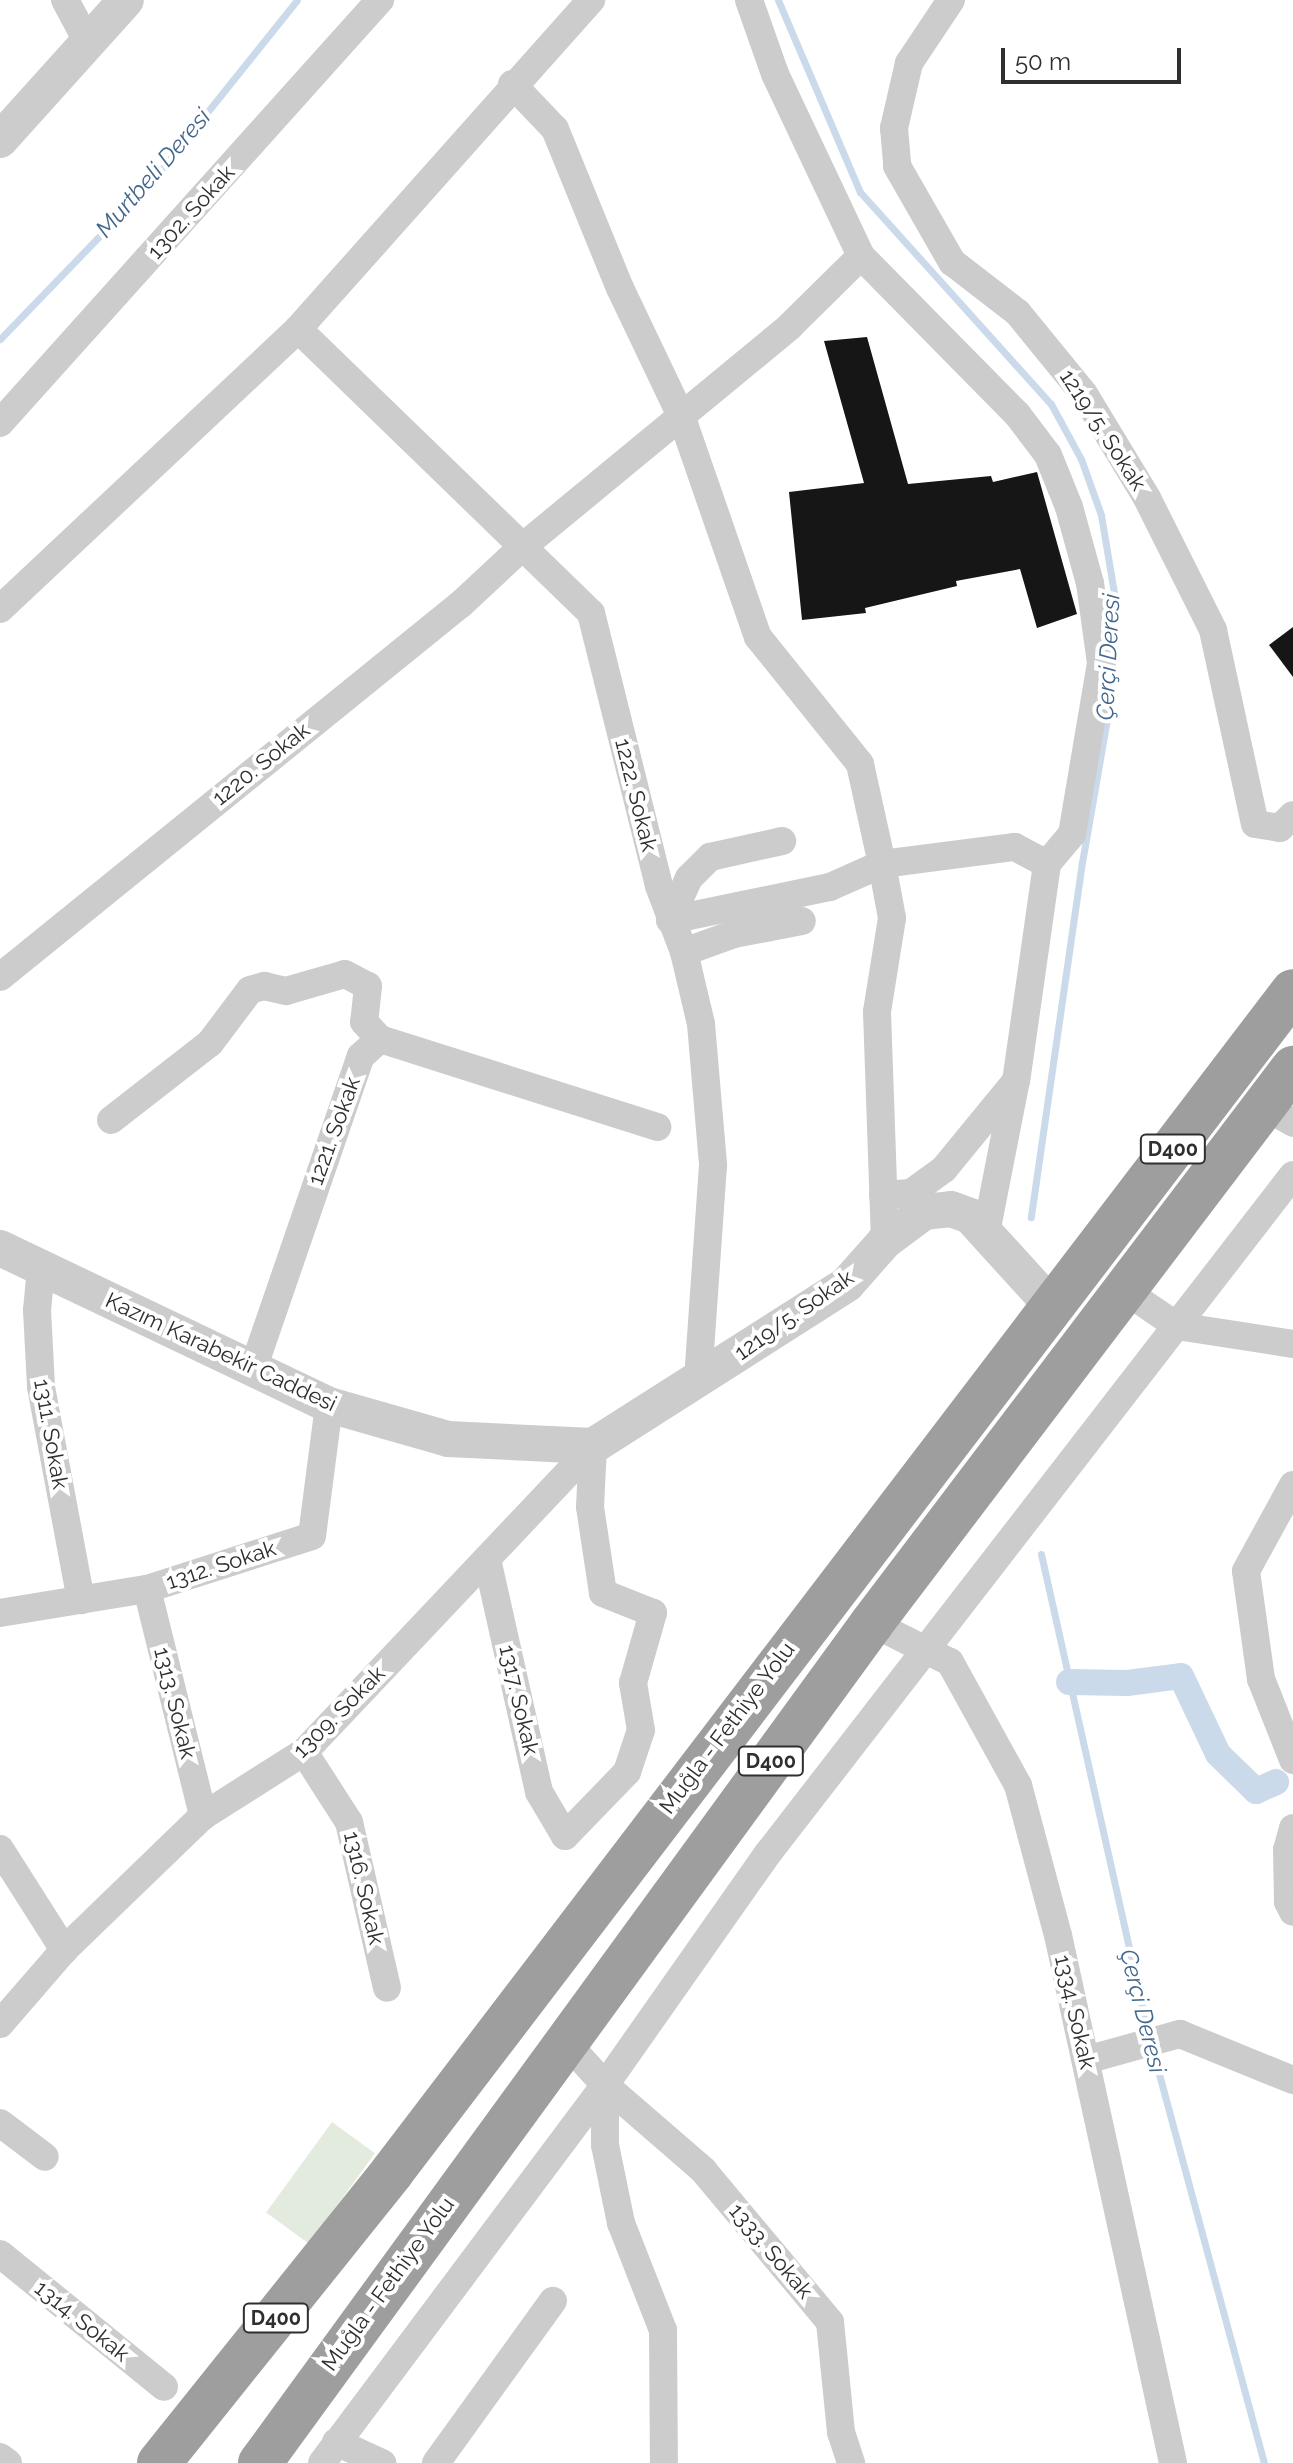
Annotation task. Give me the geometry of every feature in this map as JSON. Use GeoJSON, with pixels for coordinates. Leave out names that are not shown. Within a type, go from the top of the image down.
{"type":"FeatureCollection","features":[{"type":"Feature","properties":{"kind":"highway","name":"Muğla - Fethiye Yolu"},"geometry":{"type":"LineString","coordinates":[[159,2463],[392,2172],[1293,991]]}},
{"type":"Feature","properties":{"kind":"highway","name":"Muğla - Fethiye Yolu"},"geometry":{"type":"LineString","coordinates":[[260,2463],[872,1623],[1127,1292],[1278,1114],[1293,1068]]}},
{"type":"Feature","properties":{"kind":"street"},"geometry":{"type":"LineString","coordinates":[[65,0],[87,41]]}},
{"type":"Feature","properties":{"kind":"street"},"geometry":{"type":"LineString","coordinates":[[0,140],[126,0]]}},
{"type":"Feature","properties":{"kind":"street","name":"1302. Sokak"},"geometry":{"type":"LineString","coordinates":[[0,423],[380,0]]}},
{"type":"Feature","properties":{"kind":"street"},"geometry":{"type":"LineString","coordinates":[[0,609],[298,329],[512,84],[591,0]]}},
{"type":"Feature","properties":{"kind":"street"},"geometry":{"type":"LineString","coordinates":[[749,0],[775,74],[861,256],[1017,414],[1048,455],[1069,507],[1090,583],[1101,663],[1072,834],[1047,864],[1016,1081],[986,1233]]}},
{"type":"Feature","properties":{"kind":"street","name":"1219/5. Sokak"},"geometry":{"type":"LineString","coordinates":[[951,0],[909,63],[894,128],[897,166],[952,262],[1018,313],[1084,394],[1140,485],[1213,630],[1255,824],[1280,828],[1293,815]]}},
{"type":"Feature","properties":{"kind":"street"},"geometry":{"type":"LineString","coordinates":[[512,84],[555,129],[620,288],[682,418],[758,637],[860,764],[892,918],[877,1012],[885,1241]]}},
{"type":"Feature","properties":{"kind":"street","name":"1220. Sokak"},"geometry":{"type":"LineString","coordinates":[[0,977],[461,604],[520,549],[789,327],[861,256]]}},
{"type":"Feature","properties":{"kind":"street","name":"1222. Sokak"},"geometry":{"type":"LineString","coordinates":[[298,329],[520,549],[591,613],[670,920],[684,952],[701,1024],[713,1165],[698,1380]]}},
{"type":"Feature","properties":{"kind":"street"},"geometry":{"type":"LineString","coordinates":[[670,920],[689,878],[710,857],[782,841]]}},
{"type":"Feature","properties":{"kind":"street"},"geometry":{"type":"LineString","coordinates":[[670,920],[830,887],[882,864],[1015,847],[1047,864]]}},
{"type":"Feature","properties":{"kind":"street"},"geometry":{"type":"LineString","coordinates":[[684,952],[734,934],[802,921]]}},
{"type":"Feature","properties":{"kind":"street"},"geometry":{"type":"LineString","coordinates":[[111,1120],[210,1043],[250,990],[264,986],[286,991],[345,974],[368,986],[364,1022],[380,1039],[657,1127]]}},
{"type":"Feature","properties":{"kind":"street","name":"1221. Sokak"},"geometry":{"type":"LineString","coordinates":[[253,1369],[361,1056],[380,1039]]}},
{"type":"Feature","properties":{"kind":"street"},"geometry":{"type":"LineString","coordinates":[[883,1195],[911,1193],[944,1169],[1016,1081]]}},
{"type":"Feature","properties":{"kind":"street"},"geometry":{"type":"LineString","coordinates":[[382,2463],[329,2453],[605,2085],[769,1852],[1293,1175]]}},
{"type":"Feature","properties":{"kind":"street","name":"1219/5. Sokak"},"geometry":{"type":"LineString","coordinates":[[593,1446],[847,1284],[885,1241],[924,1212],[951,1209],[970,1216],[1052,1306]]}},
{"type":"Feature","properties":{"kind":"street","name":"Kazım Karabekir Caddesi"},"geometry":{"type":"LineString","coordinates":[[0,1248],[329,1405],[448,1439],[593,1446]]}},
{"type":"Feature","properties":{"kind":"street","name":"1311. Sokak"},"geometry":{"type":"LineString","coordinates":[[41,1268],[37,1310],[41,1387],[81,1600]]}},
{"type":"Feature","properties":{"kind":"street"},"geometry":{"type":"LineString","coordinates":[[1127,1292],[1177,1326],[1293,1344]]}},
{"type":"Feature","properties":{"kind":"street","name":"1312. Sokak"},"geometry":{"type":"LineString","coordinates":[[0,1613],[147,1589],[312,1536],[329,1405]]}},
{"type":"Feature","properties":{"kind":"street","name":"1309. Sokak"},"geometry":{"type":"LineString","coordinates":[[0,2024],[64,1950],[203,1816],[304,1752],[593,1446]]}},
{"type":"Feature","properties":{"kind":"street","name":"1317. Sokak"},"geometry":{"type":"LineString","coordinates":[[487,1559],[539,1792],[565,1836],[627,1772],[641,1730],[633,1683],[653,1613],[603,1593],[590,1507],[593,1446]]}},
{"type":"Feature","properties":{"kind":"street"},"geometry":{"type":"LineString","coordinates":[[1293,1485],[1246,1571],[1261,1679],[1293,1760]]}},
{"type":"Feature","properties":{"kind":"street","name":"1313. Sokak"},"geometry":{"type":"LineString","coordinates":[[147,1589],[203,1816]]}},
{"type":"Feature","properties":{"kind":"street","name":"1334. Sokak"},"geometry":{"type":"LineString","coordinates":[[872,1623],[950,1662],[1018,1785],[1086,2060],[1173,2463]]}},
{"type":"Feature","properties":{"kind":"street","name":"1316. Sokak"},"geometry":{"type":"LineString","coordinates":[[304,1752],[349,1822],[387,1988]]}},
{"type":"Feature","properties":{"kind":"street"},"geometry":{"type":"LineString","coordinates":[[1293,1828],[1287,1850],[1288,1902],[1293,1912]]}},
{"type":"Feature","properties":{"kind":"street"},"geometry":{"type":"LineString","coordinates":[[0,1849],[64,1950]]}},
{"type":"Feature","properties":{"kind":"street"},"geometry":{"type":"LineString","coordinates":[[1086,2060],[1180,2034],[1293,2080]]}},
{"type":"Feature","properties":{"kind":"street","name":"1333. Sokak"},"geometry":{"type":"LineString","coordinates":[[565,2041],[605,2085],[703,2170],[830,2322],[841,2432],[851,2463]]}},
{"type":"Feature","properties":{"kind":"street"},"geometry":{"type":"LineString","coordinates":[[605,2085],[605,2145],[621,2223],[663,2330],[664,2463]]}},
{"type":"Feature","properties":{"kind":"street"},"geometry":{"type":"LineString","coordinates":[[0,2123],[45,2157]]}},
{"type":"Feature","properties":{"kind":"street","name":"1314. Sokak"},"geometry":{"type":"LineString","coordinates":[[0,2254],[164,2387]]}},
{"type":"Feature","properties":{"kind":"street"},"geometry":{"type":"LineString","coordinates":[[436,2463],[553,2301]]}},
{"type":"Feature","properties":{"kind":"street"},"geometry":{"type":"LineString","coordinates":[[0,2457],[8,2463]]}},
{"type":"Feature","properties":{"kind":"shaded area"},"geometry":{"type":"Polygon","coordinates":[[[332,2122],[375,2153],[309,2244],[266,2213],[332,2122]]]}},
{"type":"Feature","properties":{"kind":"building"},"geometry":{"type":"Polygon","coordinates":[[[867,337],[908,484],[991,476],[993,482],[1037,472],[1077,614],[1037,628],[1020,569],[956,581],[957,586],[865,608],[866,613],[802,620],[789,492],[864,483],[824,341],[867,337]]]}},
{"type":"Feature","properties":{"kind":"building"},"geometry":{"type":"Polygon","coordinates":[[[1293,627],[1293,677],[1269,645],[1293,627]]]}},
{"type":"Feature","properties":{"kind":"waterway","name":"Murtbeli Deresi"},"geometry":{"type":"LineString","coordinates":[[0,339],[148,186],[297,0]]}},
{"type":"Feature","properties":{"kind":"waterway","name":"Çerçi Deresi"},"geometry":{"type":"LineString","coordinates":[[778,0],[860,192],[1051,404],[1081,459],[1101,515],[1115,599],[1110,702],[1082,862],[1031,1217]]}},
{"type":"Feature","properties":{"kind":"waterway","name":"Çerçi Deresi"},"geometry":{"type":"LineString","coordinates":[[1041,1554],[1149,2036]]}},
{"type":"Feature","properties":{"kind":"waterway"},"geometry":{"type":"LineString","coordinates":[[1069,1682],[1127,1683],[1181,1676],[1218,1754],[1256,1791],[1276,1782]]}},
{"type":"Feature","properties":{"kind":"waterway","name":"Çerçi Deresi"},"geometry":{"type":"LineString","coordinates":[[1152,2048],[1264,2463]]}}]}
